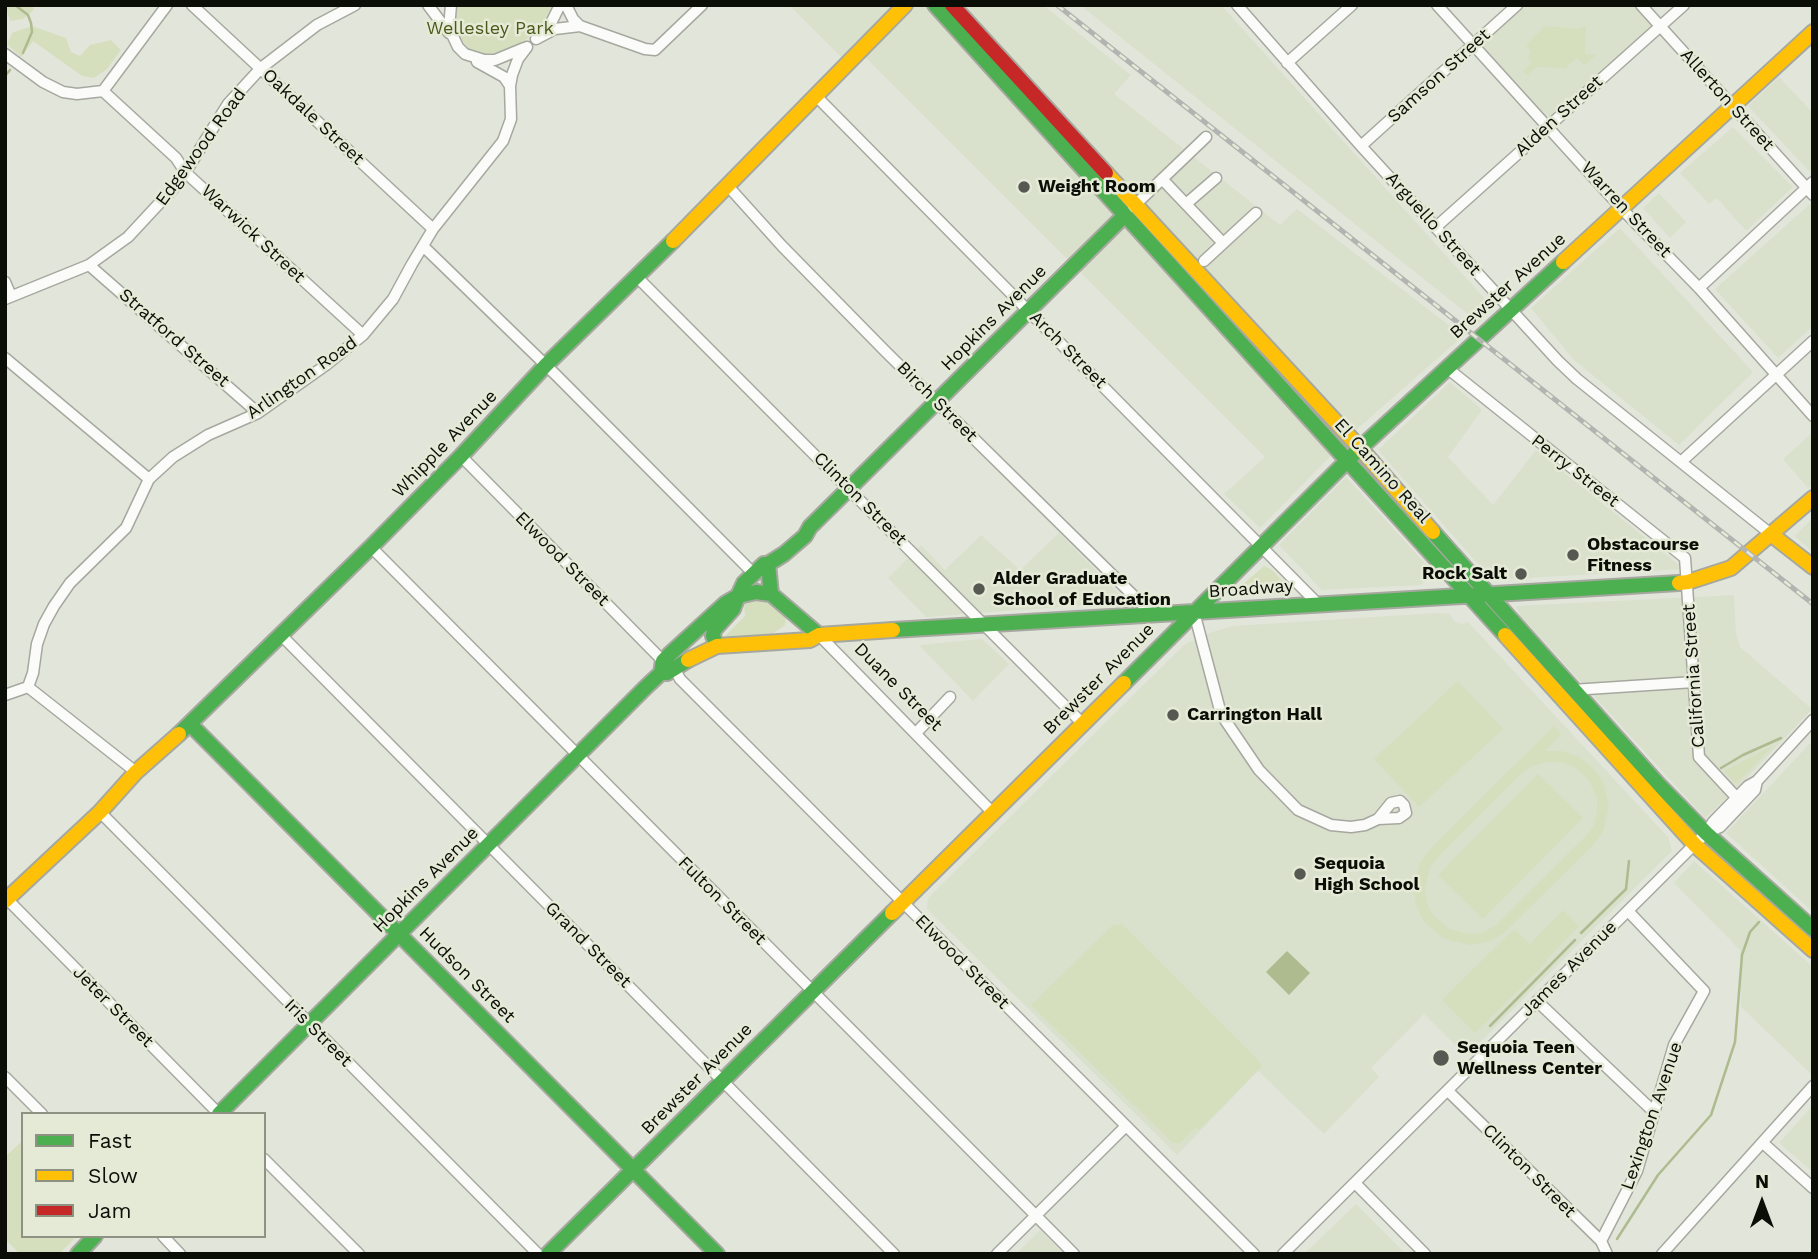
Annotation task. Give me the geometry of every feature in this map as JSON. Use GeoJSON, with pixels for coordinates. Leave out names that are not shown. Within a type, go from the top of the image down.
{"type":"FeatureCollection","features":[{"type":"Feature","properties":{"kind":"street"},"geometry":{"type":"LineString","coordinates":[[5,54],[43,82],[63,92],[77,94],[103,91],[167,5]]}},
{"type":"Feature","properties":{"kind":"street","name":"Oakdale Street"},"geometry":{"type":"LineString","coordinates":[[192,5],[433,229]]}},
{"type":"Feature","properties":{"kind":"street","name":"Edgewood Road"},"geometry":{"type":"LineString","coordinates":[[8,298],[89,265],[116,247],[141,225],[180,181],[228,104],[261,68],[317,25],[355,5]]}},
{"type":"Feature","properties":{"kind":"street"},"geometry":{"type":"LineString","coordinates":[[428,5],[455,43],[468,56],[504,77],[510,86]]}},
{"type":"Feature","properties":{"kind":"street"},"geometry":{"type":"LineString","coordinates":[[451,5],[449,28],[455,43],[474,57],[495,60],[527,47],[552,21],[560,5]]}},
{"type":"Feature","properties":{"kind":"street"},"geometry":{"type":"LineString","coordinates":[[566,5],[580,26],[655,50],[702,5]]}},
{"type":"Feature","properties":{"kind":"street","name":"Whipple Avenue"},"geometry":{"type":"LineString","coordinates":[[6,900],[100,812],[136,772],[282,636],[461,456],[545,365],[637,276],[905,5]]}},
{"type":"Feature","properties":{"kind":"street","name":"El Camino Real"},"geometry":{"type":"LineString","coordinates":[[935,5],[1360,448],[1487,595],[1658,784],[1706,833],[1813,929]]}},
{"type":"Feature","properties":{"kind":"street","name":"El Camino Real"},"geometry":{"type":"LineString","coordinates":[[952,5],[1130,210],[1177,275],[1348,460],[1468,596],[1695,845],[1813,950]]}},
{"type":"Feature","properties":{"kind":"street","name":"Arguello Street"},"geometry":{"type":"LineString","coordinates":[[1237,5],[1510,311],[1577,379],[1772,535]]}},
{"type":"Feature","properties":{"kind":"street"},"geometry":{"type":"LineString","coordinates":[[1287,62],[1352,5]]}},
{"type":"Feature","properties":{"kind":"street","name":"Warren Street"},"geometry":{"type":"LineString","coordinates":[[1437,5],[1622,209],[1699,288],[1813,416]]}},
{"type":"Feature","properties":{"kind":"street","name":"Samson Street"},"geometry":{"type":"LineString","coordinates":[[1361,146],[1517,5]]}},
{"type":"Feature","properties":{"kind":"street","name":"Allerton Street"},"geometry":{"type":"LineString","coordinates":[[1641,5],[1811,188]]}},
{"type":"Feature","properties":{"kind":"street","name":"Alden Street"},"geometry":{"type":"LineString","coordinates":[[1436,227],[1684,5]]}},
{"type":"Feature","properties":{"kind":"street"},"geometry":{"type":"LineString","coordinates":[[536,39],[555,29],[580,26]]}},
{"type":"Feature","properties":{"kind":"street","name":"Brewster Avenue"},"geometry":{"type":"LineString","coordinates":[[548,1254],[1360,448],[1813,32]]}},
{"type":"Feature","properties":{"kind":"street","name":"Arlington Road"},"geometry":{"type":"LineString","coordinates":[[28,687],[37,644],[54,606],[70,583],[126,528],[149,479],[173,457],[208,435],[258,413],[326,365],[363,335],[393,299],[433,229],[503,141],[511,119],[510,86],[515,67],[527,47]]}},
{"type":"Feature","properties":{"kind":"street","name":"Warwick Street"},"geometry":{"type":"LineString","coordinates":[[103,91],[176,158],[185,172],[363,335]]}},
{"type":"Feature","properties":{"kind":"street","name":"Arch Street"},"geometry":{"type":"LineString","coordinates":[[816,96],[1318,604]]}},
{"type":"Feature","properties":{"kind":"street","name":"Hopkins Avenue"},"geometry":{"type":"LineString","coordinates":[[717,646],[713,636],[715,630],[733,609],[744,583],[753,573],[772,560],[781,547],[797,533],[810,527],[1206,137]]}},
{"type":"Feature","properties":{"kind":"street"},"geometry":{"type":"LineString","coordinates":[[1186,204],[1216,177]]}},
{"type":"Feature","properties":{"kind":"street"},"geometry":{"type":"LineString","coordinates":[[1162,178],[1223,243]]}},
{"type":"Feature","properties":{"kind":"street","name":"Birch Street"},"geometry":{"type":"LineString","coordinates":[[727,185],[807,271],[1152,614]]}},
{"type":"Feature","properties":{"kind":"street"},"geometry":{"type":"LineString","coordinates":[[1699,288],[1811,188]]}},
{"type":"Feature","properties":{"kind":"street"},"geometry":{"type":"LineString","coordinates":[[1204,261],[1256,213]]}},
{"type":"Feature","properties":{"kind":"street"},"geometry":{"type":"LineString","coordinates":[[422,246],[753,573]]}},
{"type":"Feature","properties":{"kind":"street","name":"Stratford Street"},"geometry":{"type":"LineString","coordinates":[[89,265],[258,413]]}},
{"type":"Feature","properties":{"kind":"street","name":"Clinton Street"},"geometry":{"type":"LineString","coordinates":[[637,276],[1082,723]]}},
{"type":"Feature","properties":{"kind":"street"},"geometry":{"type":"LineString","coordinates":[[5,282],[8,298]]}},
{"type":"Feature","properties":{"kind":"street"},"geometry":{"type":"LineString","coordinates":[[1682,461],[1813,341]]}},
{"type":"Feature","properties":{"kind":"street"},"geometry":{"type":"LineString","coordinates":[[5,358],[149,479]]}},
{"type":"Feature","properties":{"kind":"street","name":"Perry Street"},"geometry":{"type":"LineString","coordinates":[[1447,369],[1685,558],[1688,582]]}},
{"type":"Feature","properties":{"kind":"street","name":"Elwood Street"},"geometry":{"type":"LineString","coordinates":[[461,456],[666,667],[1254,1254]]}},
{"type":"Feature","properties":{"kind":"street","name":"Broadway"},"geometry":{"type":"LineString","coordinates":[[666,667],[717,646],[810,640],[818,635],[1688,582],[1731,568],[1813,498]]}},
{"type":"Feature","properties":{"kind":"street"},"geometry":{"type":"LineString","coordinates":[[1772,535],[1813,567]]}},
{"type":"Feature","properties":{"kind":"street","name":"Fulton Street"},"geometry":{"type":"LineString","coordinates":[[371,547],[1074,1254]]}},
{"type":"Feature","properties":{"kind":"street"},"geometry":{"type":"LineString","coordinates":[[738,596],[756,592],[771,594],[768,579],[772,560]]}},
{"type":"Feature","properties":{"kind":"street","name":"California Street"},"geometry":{"type":"LineString","coordinates":[[1688,582],[1699,757],[1737,798]]}},
{"type":"Feature","properties":{"kind":"street","name":"Duane Street"},"geometry":{"type":"LineString","coordinates":[[771,594],[818,635],[992,812]]}},
{"type":"Feature","properties":{"kind":"street","name":"Hopkins Avenue"},"geometry":{"type":"LineString","coordinates":[[221,1112],[686,648],[687,640],[726,603],[738,596]]}},
{"type":"Feature","properties":{"kind":"street"},"geometry":{"type":"LineString","coordinates":[[1194,612],[1221,714],[1259,769],[1296,808],[1319,822],[1351,827],[1378,819]]}},
{"type":"Feature","properties":{"kind":"street"},"geometry":{"type":"LineString","coordinates":[[752,642],[757,637],[783,636],[790,627],[794,614]]}},
{"type":"Feature","properties":{"kind":"street","name":"Grand Street"},"geometry":{"type":"LineString","coordinates":[[282,636],[894,1254]]}},
{"type":"Feature","properties":{"kind":"street"},"geometry":{"type":"LineString","coordinates":[[1572,690],[1694,682]]}},
{"type":"Feature","properties":{"kind":"street"},"geometry":{"type":"LineString","coordinates":[[5,695],[28,687],[136,772]]}},
{"type":"Feature","properties":{"kind":"street"},"geometry":{"type":"LineString","coordinates":[[916,733],[950,697]]}},
{"type":"Feature","properties":{"kind":"street","name":"James Avenue"},"geometry":{"type":"LineString","coordinates":[[1283,1254],[1695,845],[1713,822],[1813,720]]}},
{"type":"Feature","properties":{"kind":"street","name":"Hudson Street"},"geometry":{"type":"LineString","coordinates":[[190,724],[716,1254]]}},
{"type":"Feature","properties":{"kind":"street","name":"James Avenue"},"geometry":{"type":"LineString","coordinates":[[1706,833],[1720,827],[1755,790],[1757,780]]}},
{"type":"Feature","properties":{"kind":"street","name":"Iris Street"},"geometry":{"type":"LineString","coordinates":[[100,812],[538,1254]]}},
{"type":"Feature","properties":{"kind":"street","name":"Jeter Street"},"geometry":{"type":"LineString","coordinates":[[6,900],[217,1112]]}},
{"type":"Feature","properties":{"kind":"street","name":"Lexington Avenue"},"geometry":{"type":"LineString","coordinates":[[1601,1241],[1637,1171],[1674,1045],[1704,991],[1628,911]]}},
{"type":"Feature","properties":{"kind":"street"},"geometry":{"type":"LineString","coordinates":[[1536,1001],[1653,1111]]}},
{"type":"Feature","properties":{"kind":"street"},"geometry":{"type":"LineString","coordinates":[[5,1077],[40,1112]]}},
{"type":"Feature","properties":{"kind":"street"},"geometry":{"type":"LineString","coordinates":[[1662,1254],[1813,1086]]}},
{"type":"Feature","properties":{"kind":"street","name":"Clinton Street"},"geometry":{"type":"LineString","coordinates":[[1448,1091],[1601,1241],[1607,1254]]}},
{"type":"Feature","properties":{"kind":"street"},"geometry":{"type":"LineString","coordinates":[[997,1254],[1126,1126]]}},
{"type":"Feature","properties":{"kind":"street"},"geometry":{"type":"LineString","coordinates":[[1763,1143],[1813,1188]]}},
{"type":"Feature","properties":{"kind":"street"},"geometry":{"type":"LineString","coordinates":[[266,1161],[359,1254]]}},
{"type":"Feature","properties":{"kind":"street"},"geometry":{"type":"LineString","coordinates":[[1355,1183],[1425,1254]]}},
{"type":"Feature","properties":{"kind":"street"},"geometry":{"type":"LineString","coordinates":[[78,1254],[93,1238]]}},
{"type":"Feature","properties":{"kind":"street"},"geometry":{"type":"LineString","coordinates":[[165,1238],[180,1254]]}},
{"type":"Feature","properties":{"kind":"shaded area"},"geometry":{"type":"Polygon","coordinates":[[[789,5],[1043,5],[1131,75],[1114,94],[1280,225],[1297,209],[1463,336],[1356,430],[1260,528],[1224,494],[1265,457],[866,58],[841,57],[789,5]]]}},
{"type":"Feature","properties":{"kind":"shaded area"},"geometry":{"type":"Polygon","coordinates":[[[1080,5],[1221,5],[1493,308],[1479,323],[1080,5]]]}},
{"type":"Feature","properties":{"kind":"shaded area"},"geometry":{"type":"Polygon","coordinates":[[[1517,5],[1641,5],[1661,27],[1548,125],[1473,46],[1517,5]]]}},
{"type":"Feature","properties":{"kind":"shaded area"},"geometry":{"type":"Polygon","coordinates":[[[1779,77],[1813,113],[1813,169],[1810,172],[1748,106],[1779,77]]]}},
{"type":"Feature","properties":{"kind":"shaded area"},"geometry":{"type":"Polygon","coordinates":[[[1733,127],[1793,187],[1746,231],[1717,198],[1709,204],[1680,173],[1733,127]]]}},
{"type":"Feature","properties":{"kind":"shaded area"},"geometry":{"type":"Polygon","coordinates":[[[1659,193],[1686,222],[1670,238],[1643,208],[1659,193]]]}},
{"type":"Feature","properties":{"kind":"shaded area"},"geometry":{"type":"Polygon","coordinates":[[[1810,204],[1813,207],[1813,326],[1778,358],[1715,289],[1810,204]]]}},
{"type":"Feature","properties":{"kind":"shaded area"},"geometry":{"type":"Polygon","coordinates":[[[1620,228],[1753,372],[1679,445],[1574,360],[1531,308],[1620,228]]]}},
{"type":"Feature","properties":{"kind":"shaded area"},"geometry":{"type":"Polygon","coordinates":[[[1450,382],[1482,410],[1448,457],[1493,505],[1536,450],[1684,569],[1492,580],[1378,450],[1450,382]]]}},
{"type":"Feature","properties":{"kind":"shaded area"},"geometry":{"type":"Polygon","coordinates":[[[1812,433],[1813,483],[1808,488],[1783,459],[1812,433]]]}},
{"type":"Feature","properties":{"kind":"shaded area"},"geometry":{"type":"Polygon","coordinates":[[[1346,477],[1434,573],[1421,585],[1322,590],[1279,545],[1346,477]]]}},
{"type":"Feature","properties":{"kind":"shaded area"},"geometry":{"type":"Polygon","coordinates":[[[1813,518],[1813,552],[1794,536],[1813,518]]]}},
{"type":"Feature","properties":{"kind":"shaded area"},"geometry":{"type":"Polygon","coordinates":[[[1059,533],[1127,602],[926,617],[888,578],[921,545],[945,570],[981,535],[1020,570],[1059,533]]]}},
{"type":"Feature","properties":{"kind":"shaded area"},"geometry":{"type":"Polygon","coordinates":[[[1734,595],[1736,633],[1740,647],[1812,709],[1705,818],[1520,615],[1516,606],[1734,595]]]}},
{"type":"Feature","properties":{"kind":"shaded area","name":"Sequoia High School"},"geometry":{"type":"Polygon","coordinates":[[[1450,614],[1454,621],[1462,624],[1468,622],[1668,837],[1672,851],[1466,1056],[1424,1014],[1371,1068],[1379,1077],[1324,1134],[1258,1071],[1177,1155],[927,909],[928,898],[1184,645],[1206,634],[1233,626],[1450,614]]]}},
{"type":"Feature","properties":{"kind":"shaded area"},"geometry":{"type":"Polygon","coordinates":[[[982,639],[1009,664],[973,701],[919,645],[982,639]]]}},
{"type":"Feature","properties":{"kind":"shaded area"},"geometry":{"type":"Polygon","coordinates":[[[1813,740],[1813,912],[1726,833],[1813,740]]]}},
{"type":"Feature","properties":{"kind":"shaded area"},"geometry":{"type":"Polygon","coordinates":[[[1694,861],[1813,967],[1811,1074],[1741,1007],[1740,950],[1674,883],[1694,861]]]}},
{"type":"Feature","properties":{"kind":"shaded area"},"geometry":{"type":"Polygon","coordinates":[[[1287,951],[1310,973],[1289,995],[1266,972],[1287,951]]]}},
{"type":"Feature","properties":{"kind":"shaded area"},"geometry":{"type":"Polygon","coordinates":[[[1813,1105],[1813,1172],[1779,1143],[1813,1105]]]}},
{"type":"Feature","properties":{"kind":"shaded area"},"geometry":{"type":"Polygon","coordinates":[[[1356,1204],[1406,1254],[1304,1254],[1356,1204]]]}},
{"type":"Feature","properties":{"kind":"shaded area"},"geometry":{"type":"Polygon","coordinates":[[[1040,1230],[1064,1254],[1016,1254],[1040,1230]]]}},
{"type":"Feature","properties":{"kind":"green space"},"geometry":{"type":"Polygon","coordinates":[[[5,5],[32,5],[34,10],[23,19],[10,21],[5,5]]]}},
{"type":"Feature","properties":{"kind":"green space","name":"Wellesley Park"},"geometry":{"type":"Polygon","coordinates":[[[457,5],[553,5],[540,27],[523,42],[505,52],[485,54],[469,49],[458,36],[455,27],[457,5]]]}},
{"type":"Feature","properties":{"kind":"green space"},"geometry":{"type":"Polygon","coordinates":[[[32,26],[66,38],[71,52],[80,56],[90,45],[111,40],[121,50],[107,69],[94,78],[82,76],[33,41],[21,57],[7,44],[12,33],[32,26]]]}},
{"type":"Feature","properties":{"kind":"green space"},"geometry":{"type":"Polygon","coordinates":[[[1545,26],[1576,29],[1586,26],[1585,54],[1596,55],[1585,65],[1577,58],[1565,68],[1536,67],[1527,75],[1523,71],[1532,63],[1528,59],[1530,51],[1526,45],[1545,26]]]}},
{"type":"Feature","properties":{"kind":"green space"},"geometry":{"type":"Polygon","coordinates":[[[1264,566],[1285,583],[1286,589],[1282,592],[1244,593],[1241,590],[1243,584],[1264,566]]]}},
{"type":"Feature","properties":{"kind":"green space"},"geometry":{"type":"Polygon","coordinates":[[[752,597],[768,597],[786,616],[785,625],[774,633],[725,638],[745,616],[744,603],[752,597]]]}},
{"type":"Feature","properties":{"kind":"green space"},"geometry":{"type":"Polygon","coordinates":[[[1458,681],[1503,729],[1419,807],[1374,759],[1458,681]]]}},
{"type":"Feature","properties":{"kind":"green space"},"geometry":{"type":"Polygon","coordinates":[[[1554,726],[1561,734],[1545,751],[1561,751],[1578,756],[1592,767],[1603,781],[1609,806],[1603,832],[1503,934],[1487,942],[1470,945],[1444,939],[1424,922],[1416,906],[1414,889],[1420,863],[1430,849],[1554,726]],[[1560,762],[1532,766],[1521,774],[1430,868],[1425,889],[1427,903],[1433,915],[1449,929],[1470,934],[1484,932],[1496,925],[1593,827],[1597,799],[1589,780],[1573,766],[1560,762]]]}},
{"type":"Feature","properties":{"kind":"green space"},"geometry":{"type":"Polygon","coordinates":[[[1774,745],[1736,784],[1724,771],[1774,745]]]}},
{"type":"Feature","properties":{"kind":"green space"},"geometry":{"type":"Polygon","coordinates":[[[1538,774],[1583,818],[1483,919],[1438,875],[1538,774]]]}},
{"type":"Feature","properties":{"kind":"green space"},"geometry":{"type":"Polygon","coordinates":[[[1563,910],[1579,926],[1547,962],[1475,1033],[1442,1000],[1514,929],[1530,944],[1563,910]]]}},
{"type":"Feature","properties":{"kind":"green space"},"geometry":{"type":"Polygon","coordinates":[[[1122,924],[1262,1066],[1199,1130],[1196,1127],[1180,1143],[1173,1143],[1031,1005],[1113,925],[1122,924]]]}},
{"type":"Feature","properties":{"kind":"green space"},"geometry":{"type":"Polygon","coordinates":[[[21,1142],[21,1238],[75,1238],[59,1254],[20,1254],[5,1239],[5,1157],[21,1142]]]}},
{"type":"Feature","properties":{"kind":"waterway"},"geometry":{"type":"LineString","coordinates":[[15,5],[28,15],[31,23],[32,32],[23,53]]}},
{"type":"Feature","properties":{"kind":"waterway"},"geometry":{"type":"LineString","coordinates":[[5,76],[10,70]]}},
{"type":"Feature","properties":{"kind":"waterway"},"geometry":{"type":"LineString","coordinates":[[1721,768],[1781,738]]}},
{"type":"Feature","properties":{"kind":"waterway"},"geometry":{"type":"LineString","coordinates":[[1581,933],[1626,889],[1629,861]]}},
{"type":"Feature","properties":{"kind":"waterway"},"geometry":{"type":"LineString","coordinates":[[1617,1239],[1658,1175],[1711,1115],[1735,1042],[1742,955],[1750,932],[1759,922]]}},
{"type":"Feature","properties":{"kind":"waterway"},"geometry":{"type":"LineString","coordinates":[[1490,1026],[1575,940]]}},
{"type":"Feature","properties":{"kind":"railway"},"geometry":{"type":"LineString","coordinates":[[1057,5],[1813,604]]}},
{"type":"Feature","properties":{"kind":"traffic: fast"},"geometry":{"type":"LineString","coordinates":[[935,5],[1505,635]]}},
{"type":"Feature","properties":{"kind":"traffic: fast"},"geometry":{"type":"LineString","coordinates":[[661,673],[663,661],[669,655],[726,603],[738,596],[744,583],[764,564],[784,554],[805,536],[810,527],[1125,215]]}},
{"type":"Feature","properties":{"kind":"traffic: fast"},"geometry":{"type":"LineString","coordinates":[[179,734],[371,547],[546,365],[673,241]]}},
{"type":"Feature","properties":{"kind":"traffic: fast"},"geometry":{"type":"LineString","coordinates":[[1124,683],[1357,451],[1563,262]]}},
{"type":"Feature","properties":{"kind":"traffic: fast"},"geometry":{"type":"LineString","coordinates":[[1433,532],[1658,784],[1706,833],[1813,929]]}},
{"type":"Feature","properties":{"kind":"traffic: fast"},"geometry":{"type":"LineString","coordinates":[[768,564],[771,594],[819,635]]}},
{"type":"Feature","properties":{"kind":"traffic: fast"},"geometry":{"type":"LineString","coordinates":[[893,630],[1679,583]]}},
{"type":"Feature","properties":{"kind":"traffic: fast"},"geometry":{"type":"LineString","coordinates":[[717,646],[714,630],[733,609],[738,596],[756,592],[771,594]]}},
{"type":"Feature","properties":{"kind":"traffic: fast"},"geometry":{"type":"LineString","coordinates":[[221,1112],[646,687],[661,673],[667,673],[688,660]]}},
{"type":"Feature","properties":{"kind":"traffic: fast"},"geometry":{"type":"LineString","coordinates":[[190,724],[717,1254]]}},
{"type":"Feature","properties":{"kind":"traffic: fast"},"geometry":{"type":"LineString","coordinates":[[548,1254],[892,913]]}},
{"type":"Feature","properties":{"kind":"traffic: fast"},"geometry":{"type":"LineString","coordinates":[[78,1254],[93,1238]]}},
{"type":"Feature","properties":{"kind":"traffic: slow"},"geometry":{"type":"LineString","coordinates":[[673,241],[905,5]]}},
{"type":"Feature","properties":{"kind":"traffic: slow"},"geometry":{"type":"LineString","coordinates":[[1563,262],[1813,32]]}},
{"type":"Feature","properties":{"kind":"traffic: slow"},"geometry":{"type":"LineString","coordinates":[[1106,173],[1360,448],[1433,532]]}},
{"type":"Feature","properties":{"kind":"traffic: slow"},"geometry":{"type":"LineString","coordinates":[[1679,583],[1731,568],[1813,498]]}},
{"type":"Feature","properties":{"kind":"traffic: slow"},"geometry":{"type":"LineString","coordinates":[[1772,535],[1813,567]]}},
{"type":"Feature","properties":{"kind":"traffic: slow"},"geometry":{"type":"LineString","coordinates":[[688,660],[717,646],[810,640],[819,635],[893,630]]}},
{"type":"Feature","properties":{"kind":"traffic: slow"},"geometry":{"type":"LineString","coordinates":[[1505,635],[1695,845],[1813,950]]}},
{"type":"Feature","properties":{"kind":"traffic: slow"},"geometry":{"type":"LineString","coordinates":[[892,913],[1124,683]]}},
{"type":"Feature","properties":{"kind":"traffic: slow"},"geometry":{"type":"LineString","coordinates":[[5,901],[100,812],[136,772],[179,734]]}},
{"type":"Feature","properties":{"kind":"traffic: jam"},"geometry":{"type":"LineString","coordinates":[[952,5],[1106,173]]}},
{"type":"Feature","properties":{"kind":"place","name":"Weight Room"},"geometry":{"type":"Point","coordinates":[1024,187]}},
{"type":"Feature","properties":{"kind":"place","name":"Obstacourse Fitness"},"geometry":{"type":"Point","coordinates":[1573,555]}},
{"type":"Feature","properties":{"kind":"place","name":"Rock Salt"},"geometry":{"type":"Point","coordinates":[1521,574]}},
{"type":"Feature","properties":{"kind":"place","name":"Alder Graduate School of Education"},"geometry":{"type":"Point","coordinates":[979,589]}},
{"type":"Feature","properties":{"kind":"place","name":"Carrington Hall"},"geometry":{"type":"Point","coordinates":[1173,715]}},
{"type":"Feature","properties":{"kind":"place","name":"Sequoia High School"},"geometry":{"type":"Point","coordinates":[1300,874]}},
{"type":"Feature","properties":{"kind":"place","name":"Sequoia Teen Wellness Center"},"geometry":{"type":"Point","coordinates":[1441,1058]}}]}
